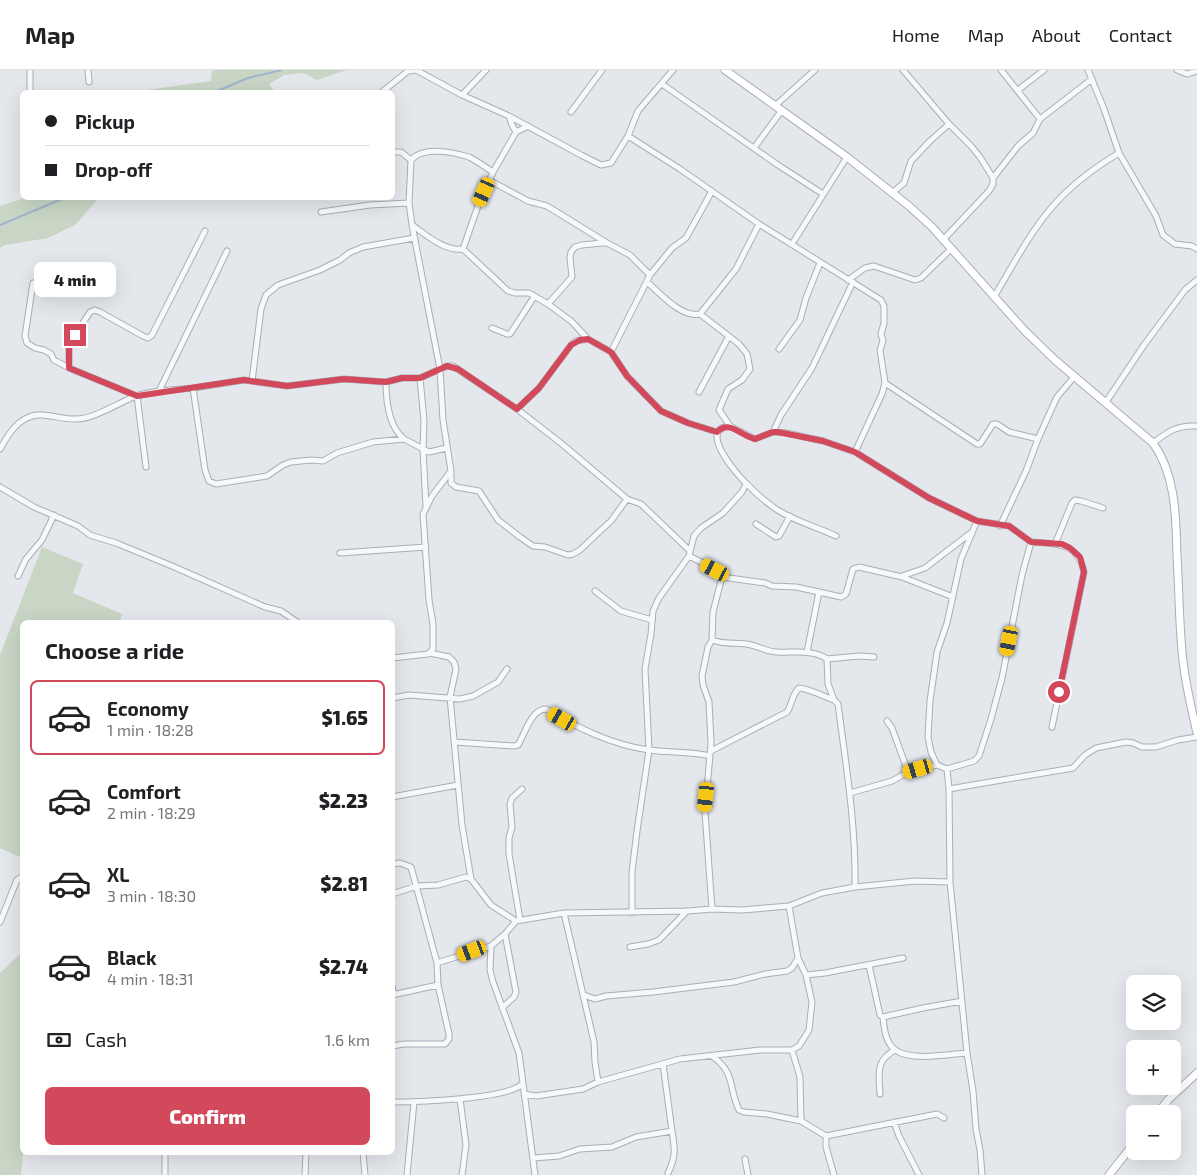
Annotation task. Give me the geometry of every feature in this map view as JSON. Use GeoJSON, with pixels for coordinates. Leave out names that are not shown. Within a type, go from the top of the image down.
{"type":"FeatureCollection","features":[{"type":"Feature","properties":{"kind":"street"},"geometry":{"type":"LineString","coordinates":[[30,70],[30,90]]}},
{"type":"Feature","properties":{"kind":"street"},"geometry":{"type":"LineString","coordinates":[[88,70],[89,82]]}},
{"type":"Feature","properties":{"kind":"street"},"geometry":{"type":"LineString","coordinates":[[384,90],[408,70],[416,70],[462,96],[509,116],[601,165],[611,163],[628,136],[638,111],[673,70]]}},
{"type":"Feature","properties":{"kind":"street"},"geometry":{"type":"LineString","coordinates":[[462,96],[486,70]]}},
{"type":"Feature","properties":{"kind":"street"},"geometry":{"type":"LineString","coordinates":[[571,112],[602,70]]}},
{"type":"Feature","properties":{"kind":"street"},"geometry":{"type":"LineString","coordinates":[[725,70],[735,73],[779,108],[847,157],[920,216],[1025,331],[1074,377],[1153,443],[1162,455],[1168,473],[1176,514],[1182,651],[1187,688],[1197,733]]}},
{"type":"Feature","properties":{"kind":"street"},"geometry":{"type":"LineString","coordinates":[[754,148],[779,108],[816,70]]}},
{"type":"Feature","properties":{"kind":"street"},"geometry":{"type":"LineString","coordinates":[[903,70],[980,157],[993,178],[993,184],[989,191],[943,240]]}},
{"type":"Feature","properties":{"kind":"street"},"geometry":{"type":"LineString","coordinates":[[1001,70],[1040,119]]}},
{"type":"Feature","properties":{"kind":"street"},"geometry":{"type":"LineString","coordinates":[[1018,90],[1044,70]]}},
{"type":"Feature","properties":{"kind":"street"},"geometry":{"type":"LineString","coordinates":[[1088,70],[1119,153],[1156,216],[1163,235],[1175,244],[1192,246],[1197,249]]}},
{"type":"Feature","properties":{"kind":"street"},"geometry":{"type":"LineString","coordinates":[[1177,70],[1187,74],[1197,71]]}},
{"type":"Feature","properties":{"kind":"street"},"geometry":{"type":"LineString","coordinates":[[993,178],[1018,146],[1033,134],[1040,119],[1092,80]]}},
{"type":"Feature","properties":{"kind":"street"},"geometry":{"type":"LineString","coordinates":[[662,84],[823,194]]}},
{"type":"Feature","properties":{"kind":"street"},"geometry":{"type":"LineString","coordinates":[[509,116],[516,132]]}},
{"type":"Feature","properties":{"kind":"street"},"geometry":{"type":"LineString","coordinates":[[892,193],[904,183],[911,161],[949,124]]}},
{"type":"Feature","properties":{"kind":"street"},"geometry":{"type":"LineString","coordinates":[[462,250],[479,203],[493,172],[516,132],[528,126]]}},
{"type":"Feature","properties":{"kind":"street"},"geometry":{"type":"LineString","coordinates":[[628,136],[712,191],[758,224],[881,300],[884,306],[884,323],[881,334],[883,341],[880,350],[885,383],[882,394],[855,452]]}},
{"type":"Feature","properties":{"kind":"street"},"geometry":{"type":"LineString","coordinates":[[395,152],[401,152],[411,160]]}},
{"type":"Feature","properties":{"kind":"street"},"geometry":{"type":"LineString","coordinates":[[493,172],[470,158],[453,153],[425,152],[411,160],[409,203],[414,238],[440,369],[451,483],[456,488],[479,492],[498,520],[533,546],[545,547],[568,554],[573,554],[580,550],[611,521],[627,499]]}},
{"type":"Feature","properties":{"kind":"street"},"geometry":{"type":"LineString","coordinates":[[994,297],[1052,207],[1069,188],[1094,167],[1119,153]]}},
{"type":"Feature","properties":{"kind":"street"},"geometry":{"type":"LineString","coordinates":[[792,244],[847,157]]}},
{"type":"Feature","properties":{"kind":"street"},"geometry":{"type":"LineString","coordinates":[[489,180],[528,201],[547,206],[607,244],[630,255],[650,275]]}},
{"type":"Feature","properties":{"kind":"street"},"geometry":{"type":"LineString","coordinates":[[611,352],[650,275],[672,248],[686,238],[712,191]]}},
{"type":"Feature","properties":{"kind":"street"},"geometry":{"type":"LineString","coordinates":[[322,212],[370,205],[409,203]]}},
{"type":"Feature","properties":{"kind":"street"},"geometry":{"type":"LineString","coordinates":[[647,282],[680,309],[693,316],[700,314],[736,269],[758,224]]}},
{"type":"Feature","properties":{"kind":"street"},"geometry":{"type":"LineString","coordinates":[[412,225],[441,244],[462,250],[508,291],[529,293],[571,320],[588,339],[611,352],[627,376],[661,411],[688,423],[717,432]]}},
{"type":"Feature","properties":{"kind":"street"},"geometry":{"type":"LineString","coordinates":[[69,368],[69,348],[90,312],[95,310],[143,336],[148,338],[152,335],[205,231]]}},
{"type":"Feature","properties":{"kind":"street"},"geometry":{"type":"LineString","coordinates":[[252,381],[261,309],[266,295],[278,285],[320,270],[363,247],[414,238]]}},
{"type":"Feature","properties":{"kind":"street"},"geometry":{"type":"LineString","coordinates":[[548,304],[572,277],[570,258],[576,247],[607,244]]}},
{"type":"Feature","properties":{"kind":"street"},"geometry":{"type":"LineString","coordinates":[[773,432],[780,415],[812,368],[851,281],[865,268],[874,266],[915,280],[921,278],[951,249]]}},
{"type":"Feature","properties":{"kind":"street"},"geometry":{"type":"LineString","coordinates":[[159,391],[227,251]]}},
{"type":"Feature","properties":{"kind":"street"},"geometry":{"type":"LineString","coordinates":[[779,349],[800,320],[806,298],[820,263]]}},
{"type":"Feature","properties":{"kind":"street"},"geometry":{"type":"LineString","coordinates":[[1106,402],[1185,290],[1197,280]]}},
{"type":"Feature","properties":{"kind":"street"},"geometry":{"type":"LineString","coordinates":[[32,283],[25,336],[26,343],[51,354],[54,360],[69,368],[137,396]]}},
{"type":"Feature","properties":{"kind":"street"},"geometry":{"type":"LineString","coordinates":[[492,328],[510,334],[534,297]]}},
{"type":"Feature","properties":{"kind":"street"},"geometry":{"type":"LineString","coordinates":[[700,314],[729,336],[747,354],[750,368],[742,380],[728,389],[719,410],[730,426],[755,439],[773,432],[786,433],[823,441],[855,452],[929,498],[977,521],[1009,526],[1031,542],[1062,544],[1080,557],[1084,572],[1052,727]]}},
{"type":"Feature","properties":{"kind":"street"},"geometry":{"type":"LineString","coordinates":[[700,392],[729,336]]}},
{"type":"Feature","properties":{"kind":"street"},"geometry":{"type":"LineString","coordinates":[[517,409],[539,388],[571,345],[580,340],[588,339]]}},
{"type":"Feature","properties":{"kind":"street"},"geometry":{"type":"LineString","coordinates":[[0,449],[11,430],[27,417],[46,414],[64,419],[78,419],[137,396],[159,391],[244,380],[287,386],[344,379],[386,382],[402,378],[420,378],[447,366],[458,369],[517,409],[627,499],[641,504],[689,553],[715,570],[722,577],[772,586],[796,587],[841,597],[846,594],[853,569],[859,567],[902,577],[954,597]]}},
{"type":"Feature","properties":{"kind":"street"},"geometry":{"type":"LineString","coordinates":[[1000,526],[1026,471],[1038,438],[1057,397],[1074,377]]}},
{"type":"Feature","properties":{"kind":"street"},"geometry":{"type":"LineString","coordinates":[[420,378],[424,421],[423,449],[426,507]]}},
{"type":"Feature","properties":{"kind":"street"},"geometry":{"type":"LineString","coordinates":[[386,382],[392,426],[404,439],[430,452],[447,448]]}},
{"type":"Feature","properties":{"kind":"street"},"geometry":{"type":"LineString","coordinates":[[885,383],[977,444],[980,444],[994,424],[1009,432],[1038,438]]}},
{"type":"Feature","properties":{"kind":"street"},"geometry":{"type":"LineString","coordinates":[[193,388],[205,470],[209,481],[216,484],[267,476],[291,462],[323,461],[337,454],[374,442],[404,439]]}},
{"type":"Feature","properties":{"kind":"street"},"geometry":{"type":"LineString","coordinates":[[137,396],[146,467]]}},
{"type":"Feature","properties":{"kind":"street"},"geometry":{"type":"LineString","coordinates":[[1153,443],[1171,430],[1184,425],[1197,426]]}},
{"type":"Feature","properties":{"kind":"street"},"geometry":{"type":"LineString","coordinates":[[730,426],[721,428],[717,432],[718,444],[746,484],[776,509],[836,536]]}},
{"type":"Feature","properties":{"kind":"street"},"geometry":{"type":"LineString","coordinates":[[430,653],[433,649],[434,624],[429,600],[422,514],[432,496],[451,471]]}},
{"type":"Feature","properties":{"kind":"street"},"geometry":{"type":"LineString","coordinates":[[632,913],[632,872],[649,750],[645,669],[653,611],[659,598],[689,553],[694,536],[701,528],[723,513],[742,492],[746,484]]}},
{"type":"Feature","properties":{"kind":"street"},"geometry":{"type":"LineString","coordinates":[[0,487],[34,506],[78,526],[90,535],[172,566],[266,607],[282,611],[294,620]]}},
{"type":"Feature","properties":{"kind":"street"},"geometry":{"type":"LineString","coordinates":[[1054,544],[1075,500],[1103,508]]}},
{"type":"Feature","properties":{"kind":"street"},"geometry":{"type":"LineString","coordinates":[[18,576],[26,560],[42,540],[54,516]]}},
{"type":"Feature","properties":{"kind":"street"},"geometry":{"type":"LineString","coordinates":[[756,524],[778,536],[790,516]]}},
{"type":"Feature","properties":{"kind":"street"},"geometry":{"type":"LineString","coordinates":[[937,765],[931,752],[928,737],[930,701],[937,652],[947,624],[962,559],[977,521]]}},
{"type":"Feature","properties":{"kind":"street"},"geometry":{"type":"LineString","coordinates":[[902,577],[925,568],[972,532]]}},
{"type":"Feature","properties":{"kind":"street"},"geometry":{"type":"LineString","coordinates":[[850,793],[892,780],[908,772],[937,765],[947,769],[974,761],[979,756],[1002,678],[1022,575],[1031,542]]}},
{"type":"Feature","properties":{"kind":"street"},"geometry":{"type":"LineString","coordinates":[[340,553],[426,547]]}},
{"type":"Feature","properties":{"kind":"street"},"geometry":{"type":"LineString","coordinates":[[712,908],[705,812],[711,754],[709,702],[702,676],[708,647],[712,640],[713,612],[722,577]]}},
{"type":"Feature","properties":{"kind":"street"},"geometry":{"type":"LineString","coordinates":[[595,591],[621,611],[652,620]]}},
{"type":"Feature","properties":{"kind":"street"},"geometry":{"type":"LineString","coordinates":[[807,652],[819,592]]}},
{"type":"Feature","properties":{"kind":"street"},"geometry":{"type":"LineString","coordinates":[[712,640],[721,643],[752,645],[777,652],[807,652],[827,659],[859,656],[874,657]]}},
{"type":"Feature","properties":{"kind":"street"},"geometry":{"type":"LineString","coordinates":[[395,658],[430,653],[449,657],[454,662],[456,669],[450,697],[462,825],[471,879],[491,905],[518,920],[564,913],[632,913],[712,908],[742,910],[790,906],[822,893],[855,887],[915,882],[950,882]]}},
{"type":"Feature","properties":{"kind":"street"},"geometry":{"type":"LineString","coordinates":[[827,659],[828,684],[834,700],[838,704],[854,824],[855,887]]}},
{"type":"Feature","properties":{"kind":"street"},"geometry":{"type":"LineString","coordinates":[[395,697],[409,695],[460,699],[473,696],[498,682],[507,669]]}},
{"type":"Feature","properties":{"kind":"street"},"geometry":{"type":"LineString","coordinates":[[454,742],[518,745],[535,714],[541,709],[546,709],[579,728],[609,740],[649,750],[711,754],[787,712],[794,693],[799,688],[804,688],[834,700]]}},
{"type":"Feature","properties":{"kind":"street"},"geometry":{"type":"LineString","coordinates":[[887,721],[892,728],[908,772]]}},
{"type":"Feature","properties":{"kind":"street"},"geometry":{"type":"LineString","coordinates":[[949,789],[1074,768],[1085,754],[1096,748],[1126,742],[1142,747],[1156,747],[1178,740],[1197,737]]}},
{"type":"Feature","properties":{"kind":"street"},"geometry":{"type":"LineString","coordinates":[[947,769],[950,882],[967,1053],[982,1175]]}},
{"type":"Feature","properties":{"kind":"street"},"geometry":{"type":"LineString","coordinates":[[395,797],[458,785]]}},
{"type":"Feature","properties":{"kind":"street"},"geometry":{"type":"LineString","coordinates":[[518,920],[509,854],[509,838],[512,827],[510,804],[512,798],[522,789]]}},
{"type":"Feature","properties":{"kind":"street"},"geometry":{"type":"LineString","coordinates":[[395,864],[400,863],[411,867],[437,963],[438,984],[450,1034],[445,1044],[395,1046]]}},
{"type":"Feature","properties":{"kind":"street"},"geometry":{"type":"LineString","coordinates":[[395,893],[417,886],[438,885],[466,877],[471,879]]}},
{"type":"Feature","properties":{"kind":"street"},"geometry":{"type":"LineString","coordinates":[[0,922],[20,878]]}},
{"type":"Feature","properties":{"kind":"street"},"geometry":{"type":"LineString","coordinates":[[524,1094],[536,1096],[583,1089],[598,1082],[680,1060],[760,1050],[792,1050],[799,1046],[811,1024],[812,1002],[806,975],[798,958],[790,906]]}},
{"type":"Feature","properties":{"kind":"street"},"geometry":{"type":"LineString","coordinates":[[630,947],[659,940],[688,911]]}},
{"type":"Feature","properties":{"kind":"street"},"geometry":{"type":"LineString","coordinates":[[564,913],[594,1042],[598,1082]]}},
{"type":"Feature","properties":{"kind":"street"},"geometry":{"type":"LineString","coordinates":[[437,963],[491,946],[518,920]]}},
{"type":"Feature","properties":{"kind":"street"},"geometry":{"type":"LineString","coordinates":[[502,1008],[514,997],[516,992],[505,934]]}},
{"type":"Feature","properties":{"kind":"street"},"geometry":{"type":"LineString","coordinates":[[491,946],[490,970],[498,1000],[519,1052],[535,1175]]}},
{"type":"Feature","properties":{"kind":"street"},"geometry":{"type":"LineString","coordinates":[[584,995],[595,999],[606,996],[734,982],[787,970],[792,968],[798,958]]}},
{"type":"Feature","properties":{"kind":"street"},"geometry":{"type":"LineString","coordinates":[[806,975],[904,958]]}},
{"type":"Feature","properties":{"kind":"street"},"geometry":{"type":"LineString","coordinates":[[869,965],[880,1015],[883,1018],[890,1045],[896,1050],[914,1056],[967,1053]]}},
{"type":"Feature","properties":{"kind":"street"},"geometry":{"type":"LineString","coordinates":[[395,995],[438,984]]}},
{"type":"Feature","properties":{"kind":"street"},"geometry":{"type":"LineString","coordinates":[[587,1010],[595,999]]}},
{"type":"Feature","properties":{"kind":"street"},"geometry":{"type":"LineString","coordinates":[[883,1018],[922,1008],[962,1001]]}},
{"type":"Feature","properties":{"kind":"street"},"geometry":{"type":"LineString","coordinates":[[792,1050],[800,1077],[801,1121]]}},
{"type":"Feature","properties":{"kind":"street"},"geometry":{"type":"LineString","coordinates":[[880,1094],[879,1068],[881,1063],[896,1050]]}},
{"type":"Feature","properties":{"kind":"street"},"geometry":{"type":"LineString","coordinates":[[712,1055],[724,1064],[728,1070],[739,1110],[801,1121],[826,1136],[937,1114],[944,1118]]}},
{"type":"Feature","properties":{"kind":"street"},"geometry":{"type":"LineString","coordinates":[[663,1064],[675,1149],[674,1161],[668,1173]]}},
{"type":"Feature","properties":{"kind":"street"},"geometry":{"type":"LineString","coordinates":[[1164,1105],[1197,1073]]}},
{"type":"Feature","properties":{"kind":"street"},"geometry":{"type":"LineString","coordinates":[[395,1102],[460,1099],[514,1090],[522,1084]]}},
{"type":"Feature","properties":{"kind":"street"},"geometry":{"type":"LineString","coordinates":[[460,1099],[466,1145],[462,1175]]}},
{"type":"Feature","properties":{"kind":"street"},"geometry":{"type":"LineString","coordinates":[[407,1175],[414,1102]]}},
{"type":"Feature","properties":{"kind":"street"},"geometry":{"type":"LineString","coordinates":[[894,1122],[919,1175]]}},
{"type":"Feature","properties":{"kind":"street"},"geometry":{"type":"LineString","coordinates":[[533,1158],[559,1156],[580,1149],[612,1147],[636,1137],[672,1131]]}},
{"type":"Feature","properties":{"kind":"street"},"geometry":{"type":"LineString","coordinates":[[826,1136],[826,1147],[834,1175]]}},
{"type":"Feature","properties":{"kind":"street"},"geometry":{"type":"LineString","coordinates":[[1109,1175],[1126,1153]]}},
{"type":"Feature","properties":{"kind":"street"},"geometry":{"type":"LineString","coordinates":[[164,1155],[165,1175]]}},
{"type":"Feature","properties":{"kind":"street"},"geometry":{"type":"LineString","coordinates":[[305,1175],[306,1155]]}},
{"type":"Feature","properties":{"kind":"street"},"geometry":{"type":"LineString","coordinates":[[363,1155],[365,1175]]}},
{"type":"Feature","properties":{"kind":"street"},"geometry":{"type":"LineString","coordinates":[[745,1159],[748,1175]]}},
{"type":"Feature","properties":{"kind":"green space"},"geometry":{"type":"Polygon","coordinates":[[[347,70],[317,80],[303,73],[284,75],[269,84],[274,90],[146,90],[211,81],[212,71],[347,70]]]}},
{"type":"Feature","properties":{"kind":"green space"},"geometry":{"type":"Polygon","coordinates":[[[20,200],[97,200],[75,225],[48,238],[5,245],[0,248],[0,206],[20,200]]]}},
{"type":"Feature","properties":{"kind":"green space"},"geometry":{"type":"Polygon","coordinates":[[[42,547],[83,564],[73,593],[122,614],[120,620],[20,620],[20,857],[0,848],[0,655],[42,547]]]}},
{"type":"Feature","properties":{"kind":"green space"},"geometry":{"type":"Polygon","coordinates":[[[20,954],[20,1155],[23,1155],[21,1175],[0,1175],[0,973],[20,954]]]}},
{"type":"Feature","properties":{"kind":"waterway"},"geometry":{"type":"LineString","coordinates":[[220,90],[248,78],[282,70]]}},
{"type":"Feature","properties":{"kind":"waterway"},"geometry":{"type":"LineString","coordinates":[[0,225],[59,200]]}},
{"type":"Feature","properties":{"kind":"route"},"geometry":{"type":"LineString","coordinates":[[75,335],[69,348],[69,368],[137,396],[159,391],[244,380],[280,386],[318,383],[336,379],[386,382],[402,378],[420,378],[447,366],[453,366],[517,409],[539,388],[571,345],[576,341],[588,339],[611,352],[627,376],[661,411],[688,423],[717,432],[725,426],[730,426],[755,439],[778,432],[823,441],[855,452],[929,498],[977,521],[1009,526],[1031,542],[1062,544],[1070,548],[1080,557],[1084,572],[1059,692]]}}]}
